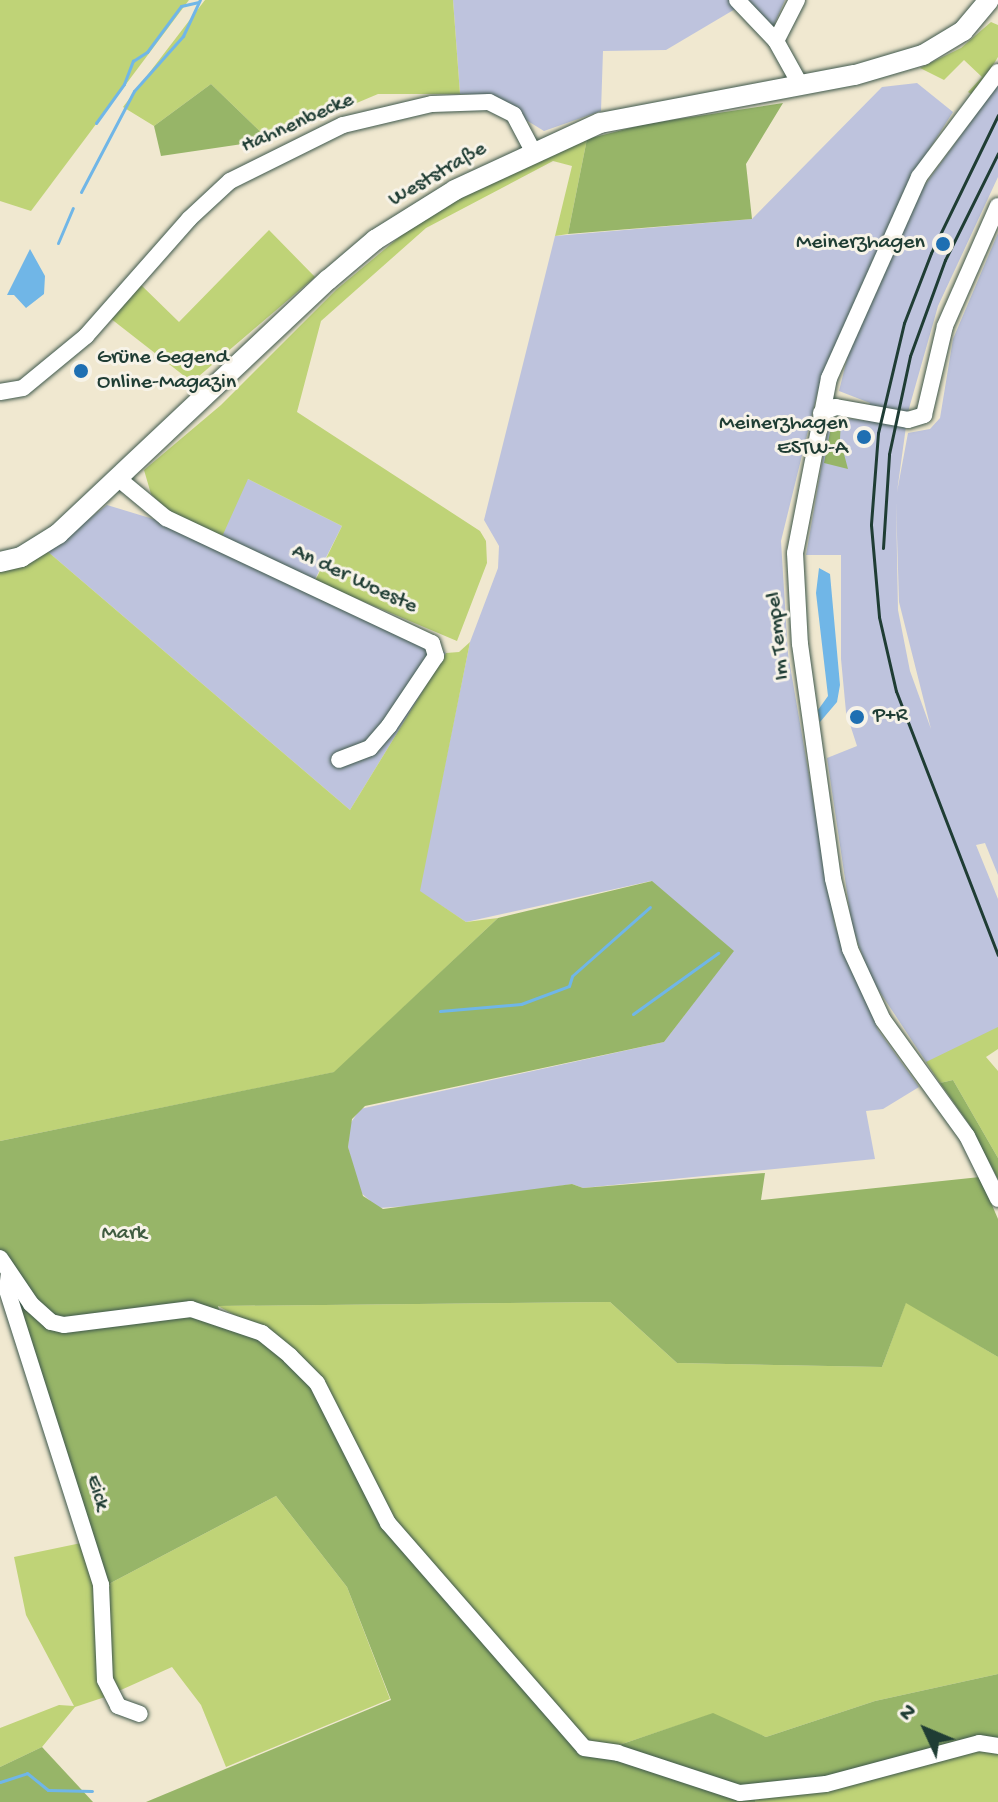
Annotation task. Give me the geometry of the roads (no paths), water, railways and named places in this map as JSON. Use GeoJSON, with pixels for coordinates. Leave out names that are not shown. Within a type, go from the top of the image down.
{"type":"FeatureCollection","features":[{"type":"Feature","properties":{"kind":"main road","name":"Weststraße"},"geometry":{"type":"LineString","coordinates":[[0,562],[21,557],[58,534],[120,480],[375,240],[455,190],[533,151],[600,123],[801,86],[939,49],[989,0]]}},
{"type":"Feature","properties":{"kind":"street"},"geometry":{"type":"LineString","coordinates":[[737,0],[776,41],[801,86]]}},
{"type":"Feature","properties":{"kind":"street"},"geometry":{"type":"LineString","coordinates":[[776,41],[797,0]]}},
{"type":"Feature","properties":{"kind":"street","name":"Im Tempel"},"geometry":{"type":"LineString","coordinates":[[998,72],[914,187],[829,378],[798,527],[800,644],[840,917],[863,982],[898,1043],[967,1136],[998,1199]]}},
{"type":"Feature","properties":{"kind":"street","name":"Hahnenbecke"},"geometry":{"type":"LineString","coordinates":[[0,392],[23,388],[86,336],[170,239],[230,181],[343,125],[432,104],[489,102],[514,115],[533,151]]}},
{"type":"Feature","properties":{"kind":"street"},"geometry":{"type":"LineString","coordinates":[[821,413],[836,407],[908,420],[924,415],[945,326],[998,206]]}},
{"type":"Feature","properties":{"kind":"street","name":"An der Woeste"},"geometry":{"type":"LineString","coordinates":[[120,480],[166,518],[432,643],[436,656],[389,726],[370,748],[339,760]]}},
{"type":"Feature","properties":{"kind":"street"},"geometry":{"type":"LineString","coordinates":[[0,1258],[51,1322],[64,1325],[191,1309],[262,1333],[290,1356],[317,1383],[388,1523],[584,1748],[618,1753],[740,1793],[826,1784],[979,1743],[998,1746]]}},
{"type":"Feature","properties":{"kind":"street","name":"Eick"},"geometry":{"type":"LineString","coordinates":[[9,1273],[7,1290],[101,1585],[105,1680],[118,1706],[140,1714]]}},
{"type":"Feature","properties":{"kind":"water"},"geometry":{"type":"Polygon","coordinates":[[[30,249],[45,276],[44,294],[26,308],[14,295],[7,295],[30,249]]]}},
{"type":"Feature","properties":{"kind":"water"},"geometry":{"type":"Polygon","coordinates":[[[819,568],[830,574],[840,685],[837,702],[820,722],[818,710],[828,696],[816,593],[819,568]]]}},
{"type":"Feature","properties":{"kind":"waterway","name":"Hahnenbecke"},"geometry":{"type":"LineString","coordinates":[[81,192],[134,91],[183,36],[200,0]]}},
{"type":"Feature","properties":{"kind":"waterway"},"geometry":{"type":"LineString","coordinates":[[96,123],[124,84],[133,61],[147,52],[181,6],[198,2]]}},
{"type":"Feature","properties":{"kind":"waterway","name":"Hahnenbecke"},"geometry":{"type":"LineString","coordinates":[[58,243],[73,208]]}},
{"type":"Feature","properties":{"kind":"waterway"},"geometry":{"type":"LineString","coordinates":[[440,1011],[521,1004],[569,986],[572,976],[650,907]]}},
{"type":"Feature","properties":{"kind":"waterway"},"geometry":{"type":"LineString","coordinates":[[633,1014],[718,953]]}},
{"type":"Feature","properties":{"kind":"waterway"},"geometry":{"type":"LineString","coordinates":[[0,1782],[27,1773],[48,1790],[92,1791]]}},
{"type":"Feature","properties":{"kind":"railway"},"geometry":{"type":"LineString","coordinates":[[998,115],[931,253],[904,323],[878,433],[871,525],[879,617],[896,691],[998,955]]}},
{"type":"Feature","properties":{"kind":"railway"},"geometry":{"type":"LineString","coordinates":[[883,548],[889,454],[910,356],[945,260],[998,153]]}},
{"type":"Feature","properties":{"kind":"place","name":"Meinerzhagen"},"geometry":{"type":"Point","coordinates":[943,244]}},
{"type":"Feature","properties":{"kind":"place","name":"Grüne Gegend Online-Magazin"},"geometry":{"type":"Point","coordinates":[81,371]}},
{"type":"Feature","properties":{"kind":"place","name":"Meinerzhagen ESTW-A"},"geometry":{"type":"Point","coordinates":[864,437]}},
{"type":"Feature","properties":{"kind":"place","name":"P+R"},"geometry":{"type":"Point","coordinates":[857,717]}},
{"type":"Feature","properties":{"kind":"park label","name":"Mark"},"geometry":{"type":"Point","coordinates":[124,1235]}}]}
